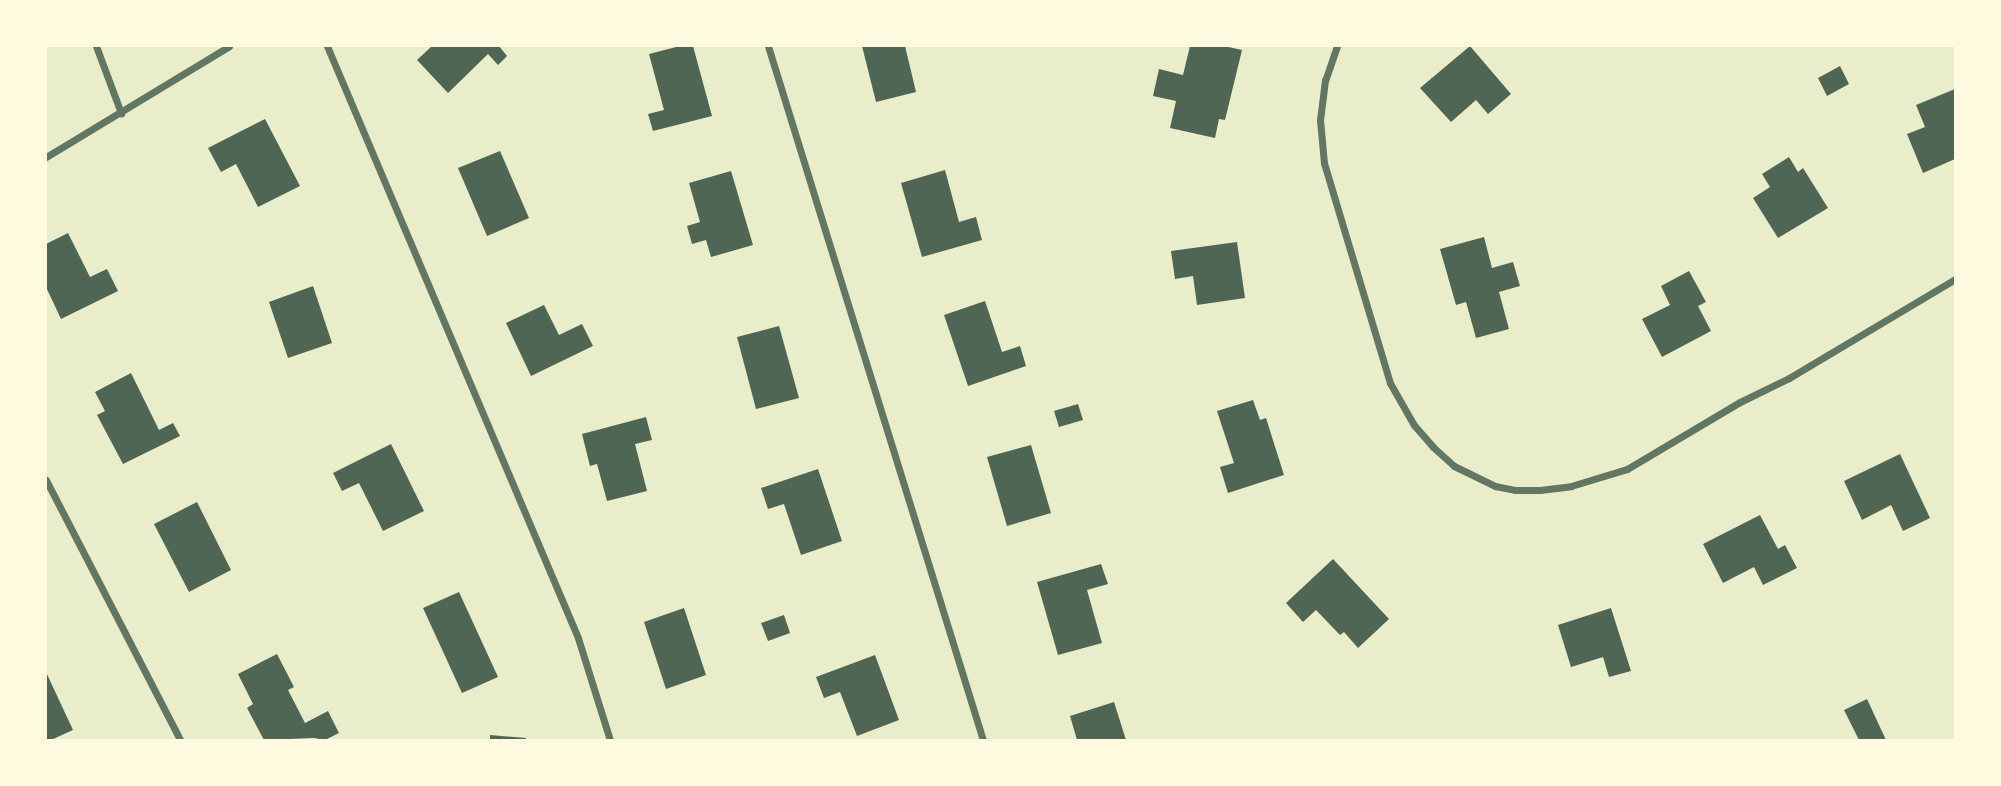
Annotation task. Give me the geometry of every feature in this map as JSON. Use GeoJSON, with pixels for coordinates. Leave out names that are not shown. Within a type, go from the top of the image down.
{"type":"FeatureCollection","features":[{"type":"Feature","properties":{"kind":"street"},"geometry":{"type":"LineString","coordinates":[[96,46],[121,113]]}},
{"type":"Feature","properties":{"kind":"street"},"geometry":{"type":"LineString","coordinates":[[46,157],[229,46]]}},
{"type":"Feature","properties":{"kind":"street"},"geometry":{"type":"LineString","coordinates":[[327,46],[578,638],[610,740]]}},
{"type":"Feature","properties":{"kind":"street"},"geometry":{"type":"LineString","coordinates":[[768,46],[984,740]]}},
{"type":"Feature","properties":{"kind":"street"},"geometry":{"type":"LineString","coordinates":[[1337,46],[1325,80],[1322,107],[1324,163],[1390,383],[1415,425],[1433,447],[1454,466],[1495,486],[1515,491],[1550,489],[1601,479],[1627,469],[1740,402],[1789,378],[1955,279]]}},
{"type":"Feature","properties":{"kind":"street"},"geometry":{"type":"LineString","coordinates":[[46,480],[180,740]]}},
{"type":"Feature","properties":{"kind":"building"},"geometry":{"type":"Polygon","coordinates":[[[432,46],[499,46],[507,56],[498,65],[488,54],[448,93],[417,60],[432,46]]]}},
{"type":"Feature","properties":{"kind":"building"},"geometry":{"type":"Polygon","coordinates":[[[680,46],[693,46],[712,116],[653,131],[648,114],[664,110],[649,54],[680,46]]]}},
{"type":"Feature","properties":{"kind":"building"},"geometry":{"type":"Polygon","coordinates":[[[862,46],[905,46],[916,92],[876,102],[862,46]]]}},
{"type":"Feature","properties":{"kind":"building"},"geometry":{"type":"Polygon","coordinates":[[[1190,46],[1224,46],[1242,50],[1225,120],[1219,119],[1215,138],[1170,128],[1176,101],[1153,96],[1159,69],[1183,75],[1190,46]]]}},
{"type":"Feature","properties":{"kind":"building"},"geometry":{"type":"Polygon","coordinates":[[[1470,46],[1511,94],[1488,114],[1476,100],[1451,122],[1420,88],[1470,46]]]}},
{"type":"Feature","properties":{"kind":"building"},"geometry":{"type":"Polygon","coordinates":[[[1840,66],[1849,84],[1827,96],[1818,78],[1840,66]]]}},
{"type":"Feature","properties":{"kind":"building"},"geometry":{"type":"Polygon","coordinates":[[[1955,89],[1955,159],[1923,173],[1907,134],[1925,127],[1916,105],[1955,89]]]}},
{"type":"Feature","properties":{"kind":"building"},"geometry":{"type":"Polygon","coordinates":[[[265,119],[300,186],[258,207],[236,164],[221,172],[208,148],[265,119]]]}},
{"type":"Feature","properties":{"kind":"building"},"geometry":{"type":"Polygon","coordinates":[[[500,151],[529,218],[487,236],[458,168],[500,151]]]}},
{"type":"Feature","properties":{"kind":"building"},"geometry":{"type":"Polygon","coordinates":[[[1789,157],[1798,172],[1803,168],[1828,208],[1778,238],[1753,198],[1770,187],[1762,174],[1789,157]]]}},
{"type":"Feature","properties":{"kind":"building"},"geometry":{"type":"Polygon","coordinates":[[[945,170],[959,222],[976,217],[982,240],[922,257],[901,183],[945,170]]]}},
{"type":"Feature","properties":{"kind":"building"},"geometry":{"type":"Polygon","coordinates":[[[731,171],[753,245],[711,257],[706,240],[692,244],[687,226],[700,222],[689,183],[731,171]]]}},
{"type":"Feature","properties":{"kind":"building"},"geometry":{"type":"Polygon","coordinates":[[[68,233],[90,277],[107,269],[118,291],[61,319],[46,287],[46,244],[68,233]]]}},
{"type":"Feature","properties":{"kind":"building"},"geometry":{"type":"Polygon","coordinates":[[[1484,237],[1492,268],[1513,262],[1520,286],[1499,292],[1509,329],[1476,338],[1466,302],[1456,305],[1440,249],[1484,237]]]}},
{"type":"Feature","properties":{"kind":"building"},"geometry":{"type":"Polygon","coordinates":[[[1237,242],[1245,298],[1197,305],[1193,276],[1175,279],[1171,251],[1237,242]]]}},
{"type":"Feature","properties":{"kind":"building"},"geometry":{"type":"Polygon","coordinates":[[[1689,271],[1706,302],[1698,306],[1711,331],[1662,357],[1642,319],[1670,305],[1661,286],[1689,271]]]}},
{"type":"Feature","properties":{"kind":"building"},"geometry":{"type":"Polygon","coordinates":[[[313,286],[332,343],[288,358],[269,302],[313,286]]]}},
{"type":"Feature","properties":{"kind":"building"},"geometry":{"type":"Polygon","coordinates":[[[985,301],[1002,352],[1020,346],[1026,366],[968,386],[944,315],[985,301]]]}},
{"type":"Feature","properties":{"kind":"building"},"geometry":{"type":"Polygon","coordinates":[[[544,305],[559,335],[582,324],[593,346],[531,376],[506,323],[544,305]]]}},
{"type":"Feature","properties":{"kind":"building"},"geometry":{"type":"Polygon","coordinates":[[[779,326],[799,398],[756,409],[737,337],[779,326]]]}},
{"type":"Feature","properties":{"kind":"building"},"geometry":{"type":"Polygon","coordinates":[[[131,373],[159,430],[173,423],[180,436],[123,464],[97,415],[105,411],[95,392],[131,373]]]}},
{"type":"Feature","properties":{"kind":"building"},"geometry":{"type":"Polygon","coordinates":[[[1253,400],[1260,420],[1266,418],[1284,475],[1228,493],[1220,467],[1234,463],[1217,411],[1253,400]]]}},
{"type":"Feature","properties":{"kind":"building"},"geometry":{"type":"Polygon","coordinates":[[[1078,404],[1083,420],[1059,427],[1054,411],[1078,404]]]}},
{"type":"Feature","properties":{"kind":"building"},"geometry":{"type":"Polygon","coordinates":[[[646,417],[652,440],[635,444],[647,491],[607,501],[597,464],[590,466],[582,434],[646,417]]]}},
{"type":"Feature","properties":{"kind":"building"},"geometry":{"type":"Polygon","coordinates":[[[391,444],[424,511],[383,531],[359,483],[342,491],[333,473],[391,444]]]}},
{"type":"Feature","properties":{"kind":"building"},"geometry":{"type":"Polygon","coordinates":[[[1031,445],[1051,513],[1007,526],[987,457],[1031,445]]]}},
{"type":"Feature","properties":{"kind":"building"},"geometry":{"type":"Polygon","coordinates":[[[1900,454],[1930,518],[1903,531],[1891,505],[1862,520],[1844,481],[1900,454]]]}},
{"type":"Feature","properties":{"kind":"building"},"geometry":{"type":"Polygon","coordinates":[[[818,469],[842,541],[801,555],[784,504],[768,509],[761,488],[818,469]]]}},
{"type":"Feature","properties":{"kind":"building"},"geometry":{"type":"Polygon","coordinates":[[[197,502],[231,570],[189,592],[154,524],[197,502]]]}},
{"type":"Feature","properties":{"kind":"building"},"geometry":{"type":"Polygon","coordinates":[[[1760,515],[1778,549],[1785,545],[1797,568],[1763,585],[1754,567],[1723,583],[1703,544],[1760,515]]]}},
{"type":"Feature","properties":{"kind":"building"},"geometry":{"type":"Polygon","coordinates":[[[1333,559],[1389,619],[1358,648],[1344,632],[1340,635],[1316,610],[1303,622],[1286,603],[1333,559]]]}},
{"type":"Feature","properties":{"kind":"building"},"geometry":{"type":"Polygon","coordinates":[[[1101,564],[1108,584],[1087,590],[1102,643],[1058,655],[1037,582],[1101,564]]]}},
{"type":"Feature","properties":{"kind":"building"},"geometry":{"type":"Polygon","coordinates":[[[459,592],[498,677],[462,693],[423,608],[459,592]]]}},
{"type":"Feature","properties":{"kind":"building"},"geometry":{"type":"Polygon","coordinates":[[[684,608],[706,675],[666,689],[644,622],[684,608]]]}},
{"type":"Feature","properties":{"kind":"building"},"geometry":{"type":"Polygon","coordinates":[[[1611,608],[1631,671],[1609,677],[1603,657],[1571,667],[1558,625],[1611,608]]]}},
{"type":"Feature","properties":{"kind":"building"},"geometry":{"type":"Polygon","coordinates":[[[784,615],[790,633],[768,641],[761,623],[784,615]]]}},
{"type":"Feature","properties":{"kind":"building"},"geometry":{"type":"Polygon","coordinates":[[[277,654],[294,687],[288,690],[305,723],[328,711],[339,733],[325,740],[264,740],[247,708],[253,704],[238,674],[277,654]]]}},
{"type":"Feature","properties":{"kind":"building"},"geometry":{"type":"Polygon","coordinates":[[[875,655],[899,720],[857,736],[840,692],[824,698],[816,677],[875,655]]]}},
{"type":"Feature","properties":{"kind":"building"},"geometry":{"type":"Polygon","coordinates":[[[46,672],[73,730],[51,740],[46,740],[46,672]]]}},
{"type":"Feature","properties":{"kind":"building"},"geometry":{"type":"Polygon","coordinates":[[[1867,699],[1886,740],[1859,740],[1844,710],[1867,699]]]}},
{"type":"Feature","properties":{"kind":"building"},"geometry":{"type":"Polygon","coordinates":[[[1114,702],[1126,740],[1077,740],[1070,716],[1114,702]]]}},
{"type":"Feature","properties":{"kind":"building"},"geometry":{"type":"Polygon","coordinates":[[[490,735],[526,738],[526,740],[490,740],[490,735]]]}}]}
